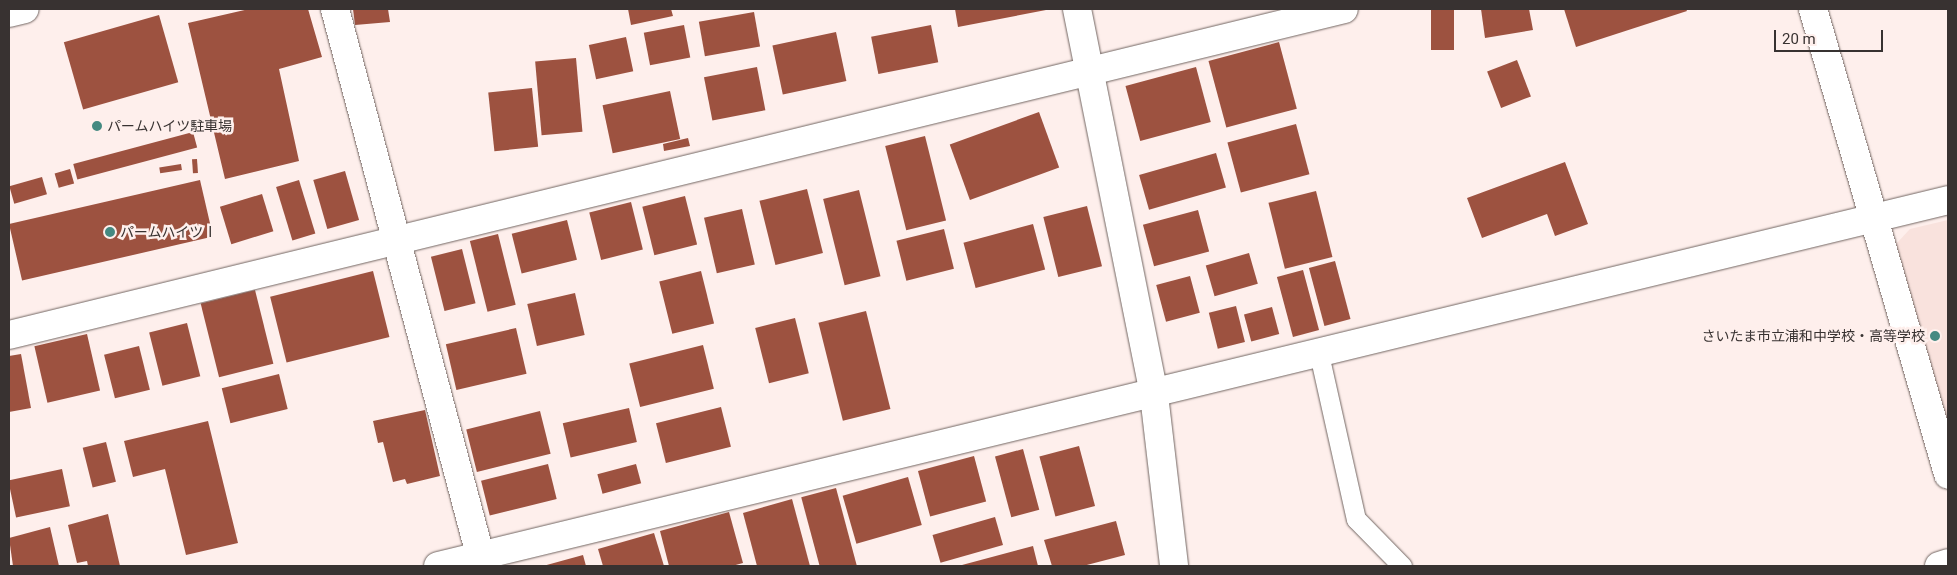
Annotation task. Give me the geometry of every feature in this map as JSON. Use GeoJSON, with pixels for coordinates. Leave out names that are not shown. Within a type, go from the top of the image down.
{"type":"FeatureCollection","features":[{"type":"Feature","properties":{"kind":"street"},"geometry":{"type":"LineString","coordinates":[[9,13],[25,9]]}},
{"type":"Feature","properties":{"kind":"street"},"geometry":{"type":"LineString","coordinates":[[335,9],[398,238],[482,561]]}},
{"type":"Feature","properties":{"kind":"street"},"geometry":{"type":"LineString","coordinates":[[1077,9],[1154,395],[1174,566]]}},
{"type":"Feature","properties":{"kind":"street"},"geometry":{"type":"LineString","coordinates":[[9,334],[1344,9]]}},
{"type":"Feature","properties":{"kind":"street"},"geometry":{"type":"LineString","coordinates":[[1813,9],[1948,475]]}},
{"type":"Feature","properties":{"kind":"street"},"geometry":{"type":"LineString","coordinates":[[438,566],[482,561],[1948,200]]}},
{"type":"Feature","properties":{"kind":"street"},"geometry":{"type":"LineString","coordinates":[[1939,566],[1948,562]]}},
{"type":"Feature","properties":{"kind":"lane"},"geometry":{"type":"LineString","coordinates":[[1319,354],[1356,519],[1402,566]]}},
{"type":"Feature","properties":{"kind":"shaded area","name":"さいたま市立浦和中学校・高等学校"},"geometry":{"type":"Polygon","coordinates":[[[1948,220],[1948,428],[1896,244],[1910,229],[1948,220]]]}},
{"type":"Feature","properties":{"kind":"building"},"geometry":{"type":"Polygon","coordinates":[[[249,9],[308,9],[322,57],[279,69],[299,161],[225,179],[188,23],[249,9]]]}},
{"type":"Feature","properties":{"kind":"building"},"geometry":{"type":"Polygon","coordinates":[[[353,9],[388,9],[390,22],[355,25],[353,9]]]}},
{"type":"Feature","properties":{"kind":"building"},"geometry":{"type":"Polygon","coordinates":[[[628,9],[671,9],[673,16],[631,25],[628,9]]]}},
{"type":"Feature","properties":{"kind":"building"},"geometry":{"type":"Polygon","coordinates":[[[955,9],[1046,9],[1046,10],[958,27],[955,9]]]}},
{"type":"Feature","properties":{"kind":"building"},"geometry":{"type":"Polygon","coordinates":[[[1431,9],[1454,9],[1454,50],[1431,50],[1431,9]]]}},
{"type":"Feature","properties":{"kind":"building"},"geometry":{"type":"Polygon","coordinates":[[[1481,9],[1529,9],[1533,30],[1485,38],[1481,9]]]}},
{"type":"Feature","properties":{"kind":"building"},"geometry":{"type":"Polygon","coordinates":[[[1564,9],[1686,9],[1687,11],[1576,47],[1564,9]]]}},
{"type":"Feature","properties":{"kind":"building"},"geometry":{"type":"Polygon","coordinates":[[[754,12],[760,46],[705,56],[699,22],[754,12]]]}},
{"type":"Feature","properties":{"kind":"building"},"geometry":{"type":"Polygon","coordinates":[[[159,15],[178,82],[83,110],[64,42],[159,15]]]}},
{"type":"Feature","properties":{"kind":"building"},"geometry":{"type":"Polygon","coordinates":[[[684,25],[690,57],[650,65],[644,33],[684,25]]]}},
{"type":"Feature","properties":{"kind":"building"},"geometry":{"type":"Polygon","coordinates":[[[931,25],[938,62],[878,74],[871,37],[931,25]]]}},
{"type":"Feature","properties":{"kind":"building"},"geometry":{"type":"Polygon","coordinates":[[[836,32],[846,81],[783,94],[772,46],[836,32]]]}},
{"type":"Feature","properties":{"kind":"building"},"geometry":{"type":"Polygon","coordinates":[[[626,37],[633,71],[596,79],[589,45],[626,37]]]}},
{"type":"Feature","properties":{"kind":"building"},"geometry":{"type":"Polygon","coordinates":[[[1279,42],[1297,109],[1226,128],[1208,61],[1279,42]]]}},
{"type":"Feature","properties":{"kind":"building"},"geometry":{"type":"Polygon","coordinates":[[[576,58],[582,132],[542,135],[535,62],[576,58]]]}},
{"type":"Feature","properties":{"kind":"building"},"geometry":{"type":"Polygon","coordinates":[[[1517,60],[1531,96],[1501,108],[1487,71],[1517,60]]]}},
{"type":"Feature","properties":{"kind":"building"},"geometry":{"type":"Polygon","coordinates":[[[757,67],[765,110],[712,120],[704,77],[757,67]]]}},
{"type":"Feature","properties":{"kind":"building"},"geometry":{"type":"Polygon","coordinates":[[[1196,67],[1211,122],[1140,141],[1125,86],[1196,67]]]}},
{"type":"Feature","properties":{"kind":"building"},"geometry":{"type":"Polygon","coordinates":[[[532,88],[538,147],[494,151],[488,93],[532,88]]]}},
{"type":"Feature","properties":{"kind":"building"},"geometry":{"type":"Polygon","coordinates":[[[670,91],[680,139],[613,153],[603,105],[670,91]]]}},
{"type":"Feature","properties":{"kind":"building"},"geometry":{"type":"Polygon","coordinates":[[[1039,112],[1059,167],[970,200],[950,144],[1039,112]]]}},
{"type":"Feature","properties":{"kind":"building"},"geometry":{"type":"Polygon","coordinates":[[[1296,124],[1309,174],[1241,193],[1227,142],[1296,124]]]}},
{"type":"Feature","properties":{"kind":"building"},"geometry":{"type":"Polygon","coordinates":[[[193,132],[197,147],[77,180],[73,164],[193,132]]]}},
{"type":"Feature","properties":{"kind":"building"},"geometry":{"type":"Polygon","coordinates":[[[925,136],[946,220],[906,230],[885,146],[925,136]]]}},
{"type":"Feature","properties":{"kind":"building"},"geometry":{"type":"Polygon","coordinates":[[[688,138],[690,146],[664,151],[663,144],[688,138]]]}},
{"type":"Feature","properties":{"kind":"building"},"geometry":{"type":"Polygon","coordinates":[[[1216,153],[1226,188],[1149,210],[1139,175],[1216,153]]]}},
{"type":"Feature","properties":{"kind":"building"},"geometry":{"type":"Polygon","coordinates":[[[192,159],[197,159],[198,173],[193,173],[192,159]]]}},
{"type":"Feature","properties":{"kind":"building"},"geometry":{"type":"Polygon","coordinates":[[[1565,162],[1588,224],[1555,236],[1547,214],[1482,238],[1467,198],[1565,162]]]}},
{"type":"Feature","properties":{"kind":"building"},"geometry":{"type":"Polygon","coordinates":[[[181,164],[182,170],[160,173],[159,167],[181,164]]]}},
{"type":"Feature","properties":{"kind":"building"},"geometry":{"type":"Polygon","coordinates":[[[70,169],[74,183],[59,188],[55,173],[70,169]]]}},
{"type":"Feature","properties":{"kind":"building"},"geometry":{"type":"Polygon","coordinates":[[[345,171],[359,220],[327,229],[313,180],[345,171]]]}},
{"type":"Feature","properties":{"kind":"building"},"geometry":{"type":"Polygon","coordinates":[[[42,177],[47,194],[14,204],[9,186],[42,177]]]}},
{"type":"Feature","properties":{"kind":"building","name":"パームハイツⅠ"},"geometry":{"type":"Polygon","coordinates":[[[200,180],[213,237],[22,281],[9,224],[200,180]]]}},
{"type":"Feature","properties":{"kind":"building"},"geometry":{"type":"Polygon","coordinates":[[[299,180],[315,234],[292,241],[276,187],[299,180]]]}},
{"type":"Feature","properties":{"kind":"building"},"geometry":{"type":"Polygon","coordinates":[[[807,189],[823,253],[775,265],[759,201],[807,189]]]}},
{"type":"Feature","properties":{"kind":"building"},"geometry":{"type":"Polygon","coordinates":[[[859,190],[881,276],[845,285],[823,199],[859,190]]]}},
{"type":"Feature","properties":{"kind":"building"},"geometry":{"type":"Polygon","coordinates":[[[1316,191],[1332,257],[1285,269],[1268,203],[1316,191]]]}},
{"type":"Feature","properties":{"kind":"building"},"geometry":{"type":"Polygon","coordinates":[[[262,194],[273,231],[231,244],[220,207],[262,194]]]}},
{"type":"Feature","properties":{"kind":"building"},"geometry":{"type":"Polygon","coordinates":[[[685,196],[697,245],[654,255],[642,207],[685,196]]]}},
{"type":"Feature","properties":{"kind":"building"},"geometry":{"type":"Polygon","coordinates":[[[631,202],[643,250],[601,260],[589,212],[631,202]]]}},
{"type":"Feature","properties":{"kind":"building"},"geometry":{"type":"Polygon","coordinates":[[[1087,206],[1102,266],[1058,277],[1043,217],[1087,206]]]}},
{"type":"Feature","properties":{"kind":"building"},"geometry":{"type":"Polygon","coordinates":[[[742,209],[755,265],[717,273],[704,218],[742,209]]]}},
{"type":"Feature","properties":{"kind":"building"},"geometry":{"type":"Polygon","coordinates":[[[1198,210],[1209,252],[1154,266],[1143,225],[1198,210]]]}},
{"type":"Feature","properties":{"kind":"building"},"geometry":{"type":"Polygon","coordinates":[[[567,220],[577,260],[522,274],[512,234],[567,220]]]}},
{"type":"Feature","properties":{"kind":"building"},"geometry":{"type":"Polygon","coordinates":[[[1033,224],[1045,269],[976,288],[963,243],[1033,224]]]}},
{"type":"Feature","properties":{"kind":"building"},"geometry":{"type":"Polygon","coordinates":[[[944,229],[954,269],[906,281],[896,241],[944,229]]]}},
{"type":"Feature","properties":{"kind":"building"},"geometry":{"type":"Polygon","coordinates":[[[498,234],[516,305],[488,312],[470,241],[498,234]]]}},
{"type":"Feature","properties":{"kind":"building"},"geometry":{"type":"Polygon","coordinates":[[[462,249],[476,303],[444,311],[431,257],[462,249]]]}},
{"type":"Feature","properties":{"kind":"building"},"geometry":{"type":"Polygon","coordinates":[[[1249,253],[1258,284],[1215,296],[1206,265],[1249,253]]]}},
{"type":"Feature","properties":{"kind":"building"},"geometry":{"type":"Polygon","coordinates":[[[1335,261],[1351,319],[1324,326],[1309,268],[1335,261]]]}},
{"type":"Feature","properties":{"kind":"building"},"geometry":{"type":"Polygon","coordinates":[[[1303,270],[1319,330],[1293,337],[1277,277],[1303,270]]]}},
{"type":"Feature","properties":{"kind":"building"},"geometry":{"type":"Polygon","coordinates":[[[373,271],[389,337],[287,363],[270,297],[373,271]]]}},
{"type":"Feature","properties":{"kind":"building"},"geometry":{"type":"Polygon","coordinates":[[[701,271],[714,323],[672,334],[659,281],[701,271]]]}},
{"type":"Feature","properties":{"kind":"building"},"geometry":{"type":"Polygon","coordinates":[[[1190,276],[1200,313],[1166,322],[1156,285],[1190,276]]]}},
{"type":"Feature","properties":{"kind":"building"},"geometry":{"type":"Polygon","coordinates":[[[255,290],[273,364],[219,377],[201,304],[255,290]]]}},
{"type":"Feature","properties":{"kind":"building"},"geometry":{"type":"Polygon","coordinates":[[[575,293],[585,335],[537,346],[527,304],[575,293]]]}},
{"type":"Feature","properties":{"kind":"building"},"geometry":{"type":"Polygon","coordinates":[[[1236,306],[1245,342],[1218,349],[1209,313],[1236,306]]]}},
{"type":"Feature","properties":{"kind":"building"},"geometry":{"type":"Polygon","coordinates":[[[1272,307],[1279,334],[1251,342],[1244,315],[1272,307]]]}},
{"type":"Feature","properties":{"kind":"building"},"geometry":{"type":"Polygon","coordinates":[[[866,311],[890,409],[843,421],[818,323],[866,311]]]}},
{"type":"Feature","properties":{"kind":"building"},"geometry":{"type":"Polygon","coordinates":[[[795,318],[809,373],[769,383],[755,328],[795,318]]]}},
{"type":"Feature","properties":{"kind":"building"},"geometry":{"type":"Polygon","coordinates":[[[187,323],[200,376],[162,386],[149,332],[187,323]]]}},
{"type":"Feature","properties":{"kind":"building"},"geometry":{"type":"Polygon","coordinates":[[[516,328],[527,374],[456,390],[446,344],[516,328]]]}},
{"type":"Feature","properties":{"kind":"building"},"geometry":{"type":"Polygon","coordinates":[[[87,334],[100,391],[47,403],[34,346],[87,334]]]}},
{"type":"Feature","properties":{"kind":"building"},"geometry":{"type":"Polygon","coordinates":[[[703,345],[714,389],[640,407],[629,363],[703,345]]]}},
{"type":"Feature","properties":{"kind":"building"},"geometry":{"type":"Polygon","coordinates":[[[139,346],[150,390],[115,398],[104,355],[139,346]]]}},
{"type":"Feature","properties":{"kind":"building"},"geometry":{"type":"Polygon","coordinates":[[[21,354],[31,408],[9,412],[9,356],[21,354]]]}},
{"type":"Feature","properties":{"kind":"building"},"geometry":{"type":"Polygon","coordinates":[[[279,374],[288,409],[230,423],[222,388],[279,374]]]}},
{"type":"Feature","properties":{"kind":"building"},"geometry":{"type":"Polygon","coordinates":[[[721,407],[731,447],[666,463],[656,423],[721,407]]]}},
{"type":"Feature","properties":{"kind":"building"},"geometry":{"type":"Polygon","coordinates":[[[629,408],[637,442],[571,457],[563,423],[629,408]]]}},
{"type":"Feature","properties":{"kind":"building"},"geometry":{"type":"Polygon","coordinates":[[[425,410],[440,476],[407,484],[405,479],[393,482],[383,442],[378,443],[373,421],[425,410]]]}},
{"type":"Feature","properties":{"kind":"building"},"geometry":{"type":"Polygon","coordinates":[[[540,411],[551,454],[477,472],[466,429],[540,411]]]}},
{"type":"Feature","properties":{"kind":"building"},"geometry":{"type":"Polygon","coordinates":[[[208,421],[238,543],[186,555],[165,469],[133,477],[124,441],[208,421]]]}},
{"type":"Feature","properties":{"kind":"building"},"geometry":{"type":"Polygon","coordinates":[[[106,442],[116,482],[93,488],[83,448],[106,442]]]}},
{"type":"Feature","properties":{"kind":"building"},"geometry":{"type":"Polygon","coordinates":[[[1079,446],[1095,506],[1055,516],[1039,457],[1079,446]]]}},
{"type":"Feature","properties":{"kind":"building"},"geometry":{"type":"Polygon","coordinates":[[[1023,449],[1039,510],[1011,517],[995,457],[1023,449]]]}},
{"type":"Feature","properties":{"kind":"building"},"geometry":{"type":"Polygon","coordinates":[[[974,456],[986,501],[930,516],[918,471],[974,456]]]}},
{"type":"Feature","properties":{"kind":"building"},"geometry":{"type":"Polygon","coordinates":[[[548,464],[557,499],[490,516],[481,481],[548,464]]]}},
{"type":"Feature","properties":{"kind":"building"},"geometry":{"type":"Polygon","coordinates":[[[636,464],[641,483],[603,494],[597,474],[636,464]]]}},
{"type":"Feature","properties":{"kind":"building"},"geometry":{"type":"Polygon","coordinates":[[[62,469],[70,506],[16,518],[9,480],[62,469]]]}},
{"type":"Feature","properties":{"kind":"building"},"geometry":{"type":"Polygon","coordinates":[[[908,477],[922,525],[856,544],[843,496],[908,477]]]}},
{"type":"Feature","properties":{"kind":"building"},"geometry":{"type":"Polygon","coordinates":[[[836,488],[857,566],[820,566],[801,497],[836,488]]]}},
{"type":"Feature","properties":{"kind":"building"},"geometry":{"type":"Polygon","coordinates":[[[792,499],[810,566],[757,566],[743,513],[792,499]]]}},
{"type":"Feature","properties":{"kind":"building"},"geometry":{"type":"Polygon","coordinates":[[[729,512],[743,563],[732,566],[669,566],[660,531],[729,512]]]}},
{"type":"Feature","properties":{"kind":"building"},"geometry":{"type":"Polygon","coordinates":[[[108,514],[120,566],[88,566],[87,561],[77,563],[68,525],[108,514]]]}},
{"type":"Feature","properties":{"kind":"building"},"geometry":{"type":"Polygon","coordinates":[[[995,517],[1003,545],[941,563],[933,535],[995,517]]]}},
{"type":"Feature","properties":{"kind":"building"},"geometry":{"type":"Polygon","coordinates":[[[1116,521],[1125,555],[1083,566],[1052,566],[1044,540],[1116,521]]]}},
{"type":"Feature","properties":{"kind":"building"},"geometry":{"type":"Polygon","coordinates":[[[50,527],[59,566],[13,566],[9,538],[50,527]]]}},
{"type":"Feature","properties":{"kind":"building"},"geometry":{"type":"Polygon","coordinates":[[[654,533],[664,566],[603,566],[598,549],[654,533]]]}},
{"type":"Feature","properties":{"kind":"building"},"geometry":{"type":"Polygon","coordinates":[[[1033,546],[1038,566],[962,565],[1033,546]]]}},
{"type":"Feature","properties":{"kind":"building"},"geometry":{"type":"Polygon","coordinates":[[[583,555],[586,566],[543,566],[583,555]]]}},
{"type":"Feature","properties":{"kind":"place","name":"パームハイツ駐車場"},"geometry":{"type":"Point","coordinates":[97,126]}},
{"type":"Feature","properties":{"kind":"place","name":"パームハイツⅠ"},"geometry":{"type":"Point","coordinates":[110,232]}},
{"type":"Feature","properties":{"kind":"place","name":"さいたま市立浦和中学校・高等学校"},"geometry":{"type":"Point","coordinates":[1935,336]}}]}
